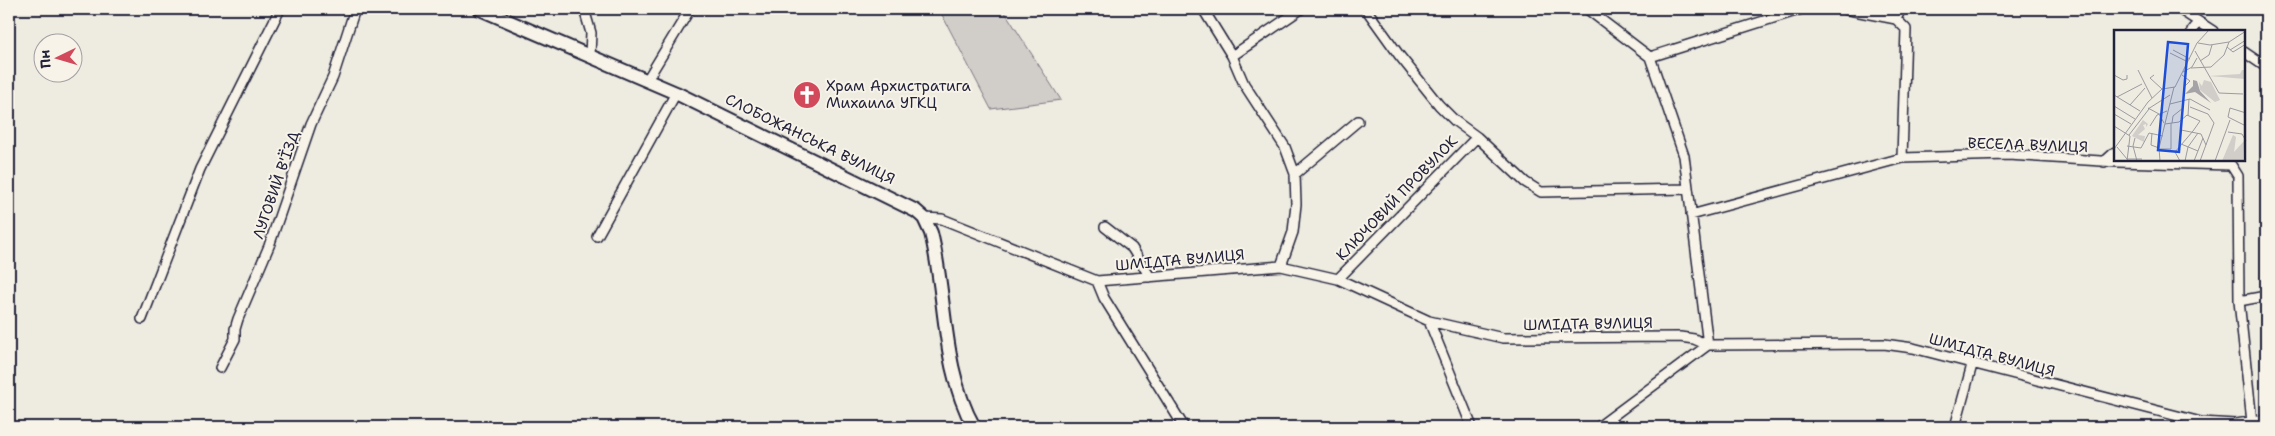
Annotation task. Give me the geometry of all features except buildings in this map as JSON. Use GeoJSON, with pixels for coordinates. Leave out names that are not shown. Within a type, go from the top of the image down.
{"type":"FeatureCollection","features":[{"type":"Feature","properties":{"kind":"street"},"geometry":{"type":"LineString","coordinates":[[142,319],[200,169],[280,9]]}},
{"type":"Feature","properties":{"kind":"street","name":"ЛУГОВИЙ В'ЇЗД"},"geometry":{"type":"LineString","coordinates":[[220,368],[235,339],[234,329],[269,246],[305,140],[332,77],[355,9]]}},
{"type":"Feature","properties":{"kind":"street","name":"СЛОБОЖАНСЬКА ВУЛИЦЯ"},"geometry":{"type":"LineString","coordinates":[[480,9],[676,93],[908,205],[924,218]]}},
{"type":"Feature","properties":{"kind":"street"},"geometry":{"type":"LineString","coordinates":[[584,9],[591,33],[590,55]]}},
{"type":"Feature","properties":{"kind":"street"},"geometry":{"type":"LineString","coordinates":[[647,80],[690,9]]}},
{"type":"Feature","properties":{"kind":"street"},"geometry":{"type":"LineString","coordinates":[[1204,9],[1232,56],[1244,84],[1285,147],[1295,174],[1296,204],[1293,232],[1281,266]]}},
{"type":"Feature","properties":{"kind":"street"},"geometry":{"type":"LineString","coordinates":[[1232,56],[1301,9]]}},
{"type":"Feature","properties":{"kind":"street"},"geometry":{"type":"LineString","coordinates":[[1366,9],[1399,55],[1439,105],[1455,121],[1477,137],[1525,182],[1541,192],[1687,189]]}},
{"type":"Feature","properties":{"kind":"street"},"geometry":{"type":"LineString","coordinates":[[1587,9],[1650,57],[1684,156],[1708,345],[1598,427]]}},
{"type":"Feature","properties":{"kind":"street"},"geometry":{"type":"LineString","coordinates":[[1650,57],[1802,9]]}},
{"type":"Feature","properties":{"kind":"street"},"geometry":{"type":"LineString","coordinates":[[1844,9],[1896,19],[1906,29],[1902,158]]}},
{"type":"Feature","properties":{"kind":"street"},"geometry":{"type":"LineString","coordinates":[[1896,19],[1901,9]]}},
{"type":"Feature","properties":{"kind":"street"},"geometry":{"type":"LineString","coordinates":[[2179,9],[2211,30]]}},
{"type":"Feature","properties":{"kind":"street"},"geometry":{"type":"LineString","coordinates":[[2193,30],[2199,22]]}},
{"type":"Feature","properties":{"kind":"street"},"geometry":{"type":"LineString","coordinates":[[2245,53],[2266,67]]}},
{"type":"Feature","properties":{"kind":"street"},"geometry":{"type":"LineString","coordinates":[[598,236],[676,93]]}},
{"type":"Feature","properties":{"kind":"street"},"geometry":{"type":"LineString","coordinates":[[1295,174],[1358,121]]}},
{"type":"Feature","properties":{"kind":"street","name":"КЛЮЧОВИЙ ПРОВУЛОК"},"geometry":{"type":"LineString","coordinates":[[1338,279],[1477,137]]}},
{"type":"Feature","properties":{"kind":"street"},"geometry":{"type":"LineString","coordinates":[[2104,162],[2114,153]]}},
{"type":"Feature","properties":{"kind":"street","name":"ВЕСЕЛА ВУЛИЦЯ"},"geometry":{"type":"LineString","coordinates":[[1691,215],[1902,158],[2008,155],[2104,162],[2231,165],[2238,176],[2238,301],[2252,422]]}},
{"type":"Feature","properties":{"kind":"street"},"geometry":{"type":"LineString","coordinates":[[924,218],[935,247],[954,373],[967,414],[974,427]]}},
{"type":"Feature","properties":{"kind":"street","name":"ШМІДТА ВУЛИЦЯ"},"geometry":{"type":"LineString","coordinates":[[924,218],[942,219],[1097,281],[1281,266],[1338,279],[1429,320],[1503,338],[1680,337],[1694,339],[1708,345],[1884,344],[1913,348],[1972,365],[2218,426],[2266,420]]}},
{"type":"Feature","properties":{"kind":"street"},"geometry":{"type":"LineString","coordinates":[[1105,227],[1132,248],[1150,277]]}},
{"type":"Feature","properties":{"kind":"street"},"geometry":{"type":"LineString","coordinates":[[1097,281],[1104,298],[1184,427]]}},
{"type":"Feature","properties":{"kind":"street"},"geometry":{"type":"LineString","coordinates":[[2238,301],[2266,296]]}},
{"type":"Feature","properties":{"kind":"street"},"geometry":{"type":"LineString","coordinates":[[1429,320],[1472,427]]}},
{"type":"Feature","properties":{"kind":"street"},"geometry":{"type":"LineString","coordinates":[[1955,427],[1972,365]]}},
{"type":"Feature","properties":{"kind":"shaded area"},"geometry":{"type":"Polygon","coordinates":[[[939,9],[1003,9],[1061,100],[991,109],[939,9]]]}},
{"type":"Feature","properties":{"kind":"place","name":"Храм Архистратига Михаила УГКЦ"},"geometry":{"type":"Point","coordinates":[807,95]}}]}
